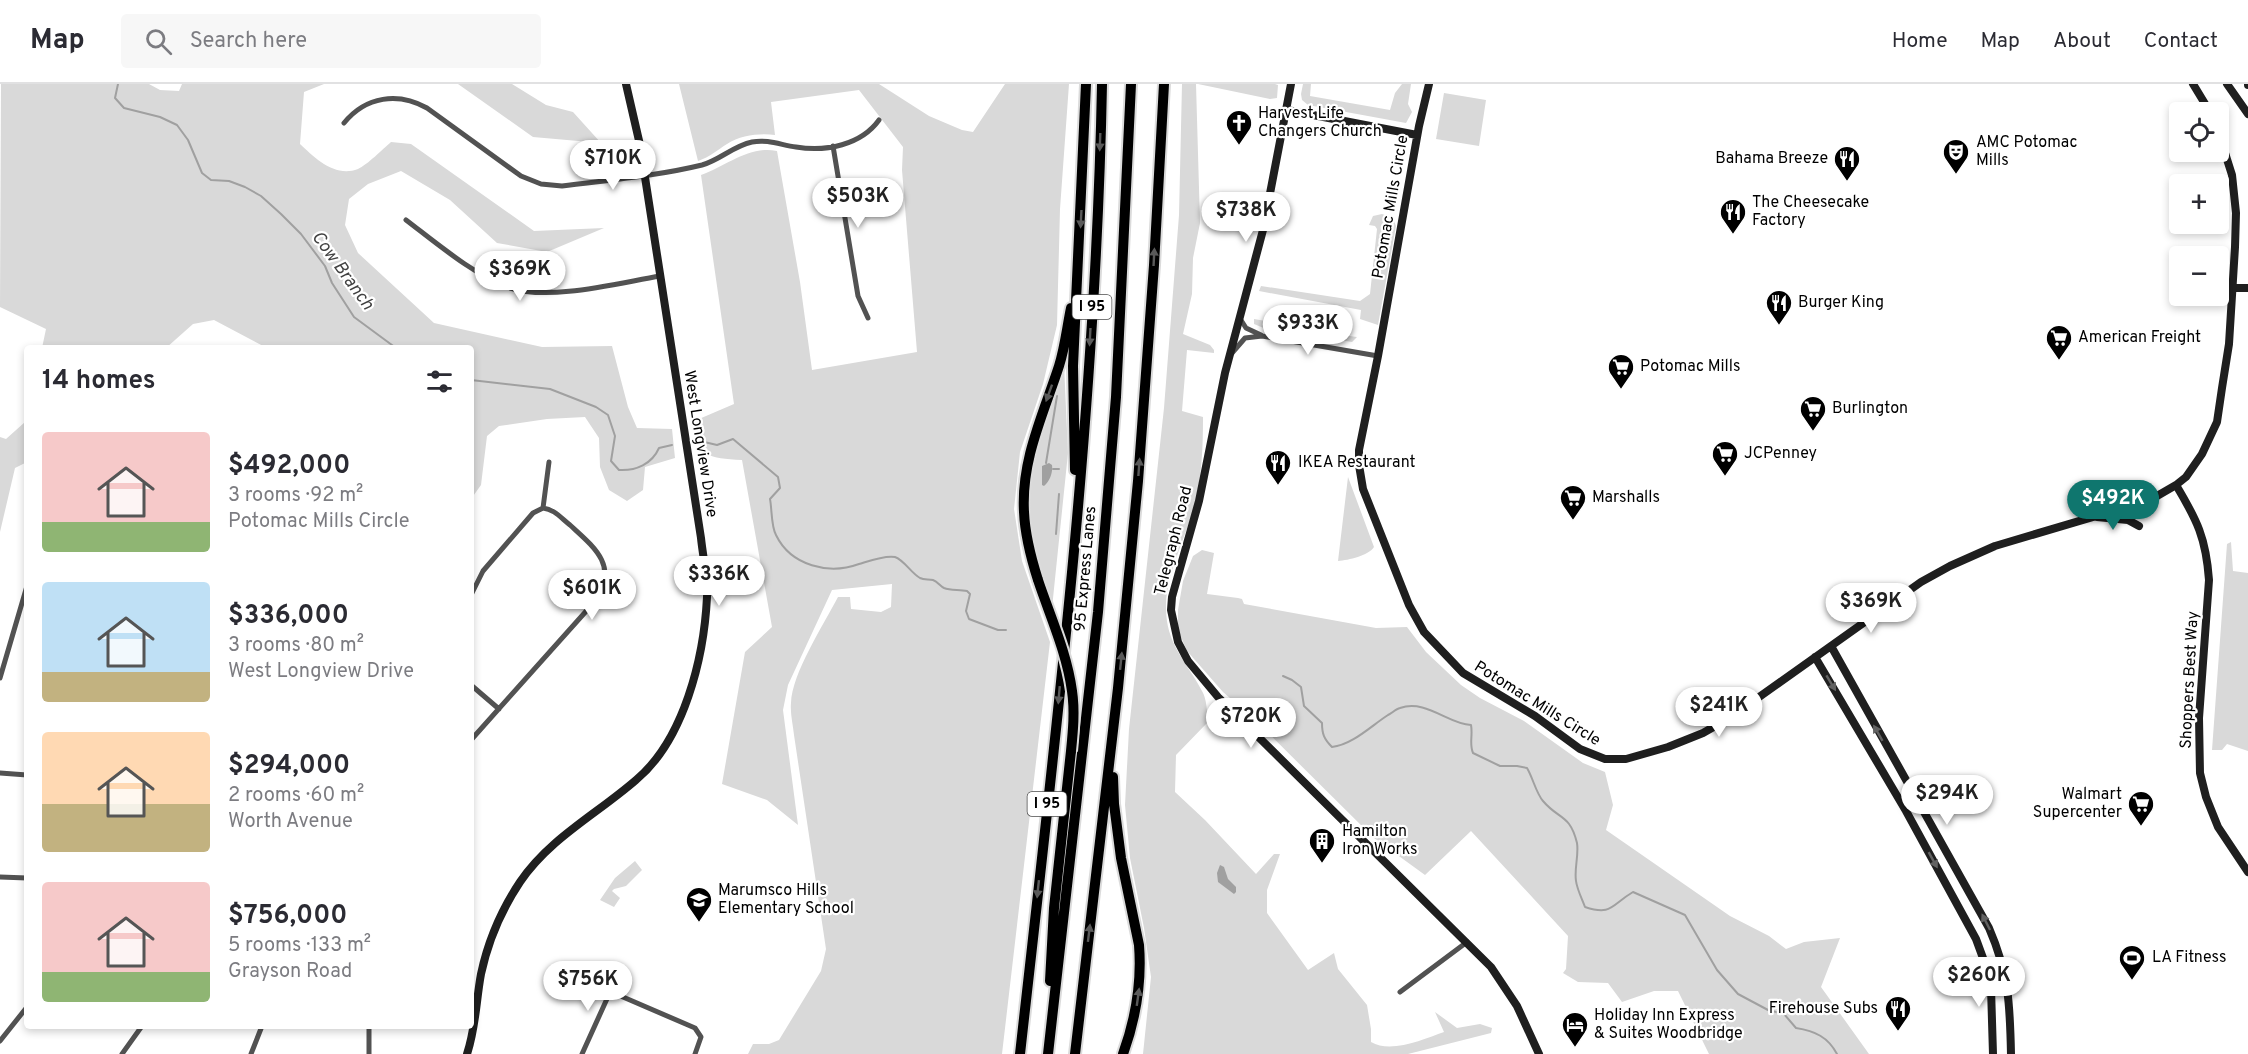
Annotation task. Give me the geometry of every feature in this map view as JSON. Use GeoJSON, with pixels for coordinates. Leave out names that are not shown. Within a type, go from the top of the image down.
{"type":"FeatureCollection","features":[{"type":"Feature","properties":{"kind":"highway"},"geometry":{"type":"LineString","coordinates":[[1076,530],[1073,376],[1085,84]]}},
{"type":"Feature","properties":{"kind":"highway","name":"I 95"},"geometry":{"type":"LineString","coordinates":[[1020,1054],[1076,530],[1087,389],[1102,84]]}},
{"type":"Feature","properties":{"kind":"highway","name":"95 Express Lanes"},"geometry":{"type":"LineString","coordinates":[[1048,1054],[1102,566],[1116,397],[1131,84]]}},
{"type":"Feature","properties":{"kind":"highway"},"geometry":{"type":"LineString","coordinates":[[1075,1054],[1112,740],[1138,481],[1153,275],[1163,84]]}},
{"type":"Feature","properties":{"kind":"highway"},"geometry":{"type":"LineString","coordinates":[[1048,1054],[1054,908],[1071,751],[1073,707],[1070,679],[1060,643],[1030,553],[1024,513],[1026,474],[1035,433],[1063,350],[1079,254]]}},
{"type":"Feature","properties":{"kind":"highway"},"geometry":{"type":"LineString","coordinates":[[1112,740],[1115,820],[1139,945],[1140,963],[1137,1006],[1124,1054]]}},
{"type":"Feature","properties":{"kind":"street","name":"West Longview Drive"},"geometry":{"type":"LineString","coordinates":[[474,1027],[485,958],[509,900],[520,882],[543,854],[578,824],[637,780],[650,767],[665,745],[677,723],[694,678],[706,609],[706,576],[645,174],[626,84]]}},
{"type":"Feature","properties":{"kind":"street","name":"Telegraph Road"},"geometry":{"type":"LineString","coordinates":[[1291,84],[1263,230],[1229,356],[1199,501],[1173,589],[1171,610],[1178,642],[1194,669],[1218,697],[1491,967],[1506,987],[1539,1054]]}},
{"type":"Feature","properties":{"kind":"street","name":"Potomac Mills Circle"},"geometry":{"type":"LineString","coordinates":[[1429,84],[1417,135],[1359,450],[1362,489],[1419,623],[1444,655],[1467,676],[1535,716],[1580,749],[1595,757],[1616,760],[1668,747],[1703,733],[1731,717],[1921,582],[1950,566],[1995,546],[2140,503],[2176,485],[2186,477],[2202,454],[2217,422],[2229,344],[2235,247],[2235,198],[2229,159]]}},
{"type":"Feature","properties":{"kind":"street"},"geometry":{"type":"LineString","coordinates":[[2193,84],[2204,102]]}},
{"type":"Feature","properties":{"kind":"street"},"geometry":{"type":"LineString","coordinates":[[2227,84],[2248,114]]}},
{"type":"Feature","properties":{"kind":"street"},"geometry":{"type":"LineString","coordinates":[[344,123],[357,110],[372,101],[402,98],[427,108],[520,176],[541,184],[562,186],[703,164],[738,146],[756,141],[776,142],[798,147],[833,146],[867,135],[879,120]]}},
{"type":"Feature","properties":{"kind":"street"},"geometry":{"type":"LineString","coordinates":[[1287,110],[1417,135]]}},
{"type":"Feature","properties":{"kind":"street"},"geometry":{"type":"LineString","coordinates":[[833,146],[858,296],[868,318]]}},
{"type":"Feature","properties":{"kind":"street"},"geometry":{"type":"LineString","coordinates":[[406,220],[489,278],[523,291],[549,293],[660,276]]}},
{"type":"Feature","properties":{"kind":"street"},"geometry":{"type":"LineString","coordinates":[[2231,288],[2248,288]]}},
{"type":"Feature","properties":{"kind":"street"},"geometry":{"type":"LineString","coordinates":[[1239,317],[1246,328],[1262,336],[1378,356]]}},
{"type":"Feature","properties":{"kind":"street"},"geometry":{"type":"LineString","coordinates":[[1229,356],[1243,339],[1262,336]]}},
{"type":"Feature","properties":{"kind":"street"},"geometry":{"type":"LineString","coordinates":[[543,508],[549,462]]}},
{"type":"Feature","properties":{"kind":"street","name":"Shoppers Best Way"},"geometry":{"type":"LineString","coordinates":[[2176,485],[2200,527],[2208,563],[2209,580],[2199,718],[2200,773],[2206,797],[2218,827],[2248,872]]}},
{"type":"Feature","properties":{"kind":"street"},"geometry":{"type":"LineString","coordinates":[[474,589],[483,572],[533,513],[543,508],[553,511],[595,549],[605,569],[605,584],[597,599],[474,737]]}},
{"type":"Feature","properties":{"kind":"street"},"geometry":{"type":"LineString","coordinates":[[2093,516],[2128,520],[2139,526]]}},
{"type":"Feature","properties":{"kind":"street"},"geometry":{"type":"LineString","coordinates":[[0,678],[24,596]]}},
{"type":"Feature","properties":{"kind":"street"},"geometry":{"type":"LineString","coordinates":[[1831,646],[1989,928],[2001,957],[2008,990],[2011,1054]]}},
{"type":"Feature","properties":{"kind":"street"},"geometry":{"type":"LineString","coordinates":[[1815,657],[1906,811],[1980,946],[1991,988],[1993,1054]]}},
{"type":"Feature","properties":{"kind":"street"},"geometry":{"type":"LineString","coordinates":[[474,688],[499,709]]}},
{"type":"Feature","properties":{"kind":"street"},"geometry":{"type":"LineString","coordinates":[[0,773],[24,775]]}},
{"type":"Feature","properties":{"kind":"street"},"geometry":{"type":"LineString","coordinates":[[0,877],[24,878]]}},
{"type":"Feature","properties":{"kind":"street"},"geometry":{"type":"LineString","coordinates":[[1400,992],[1467,942]]}},
{"type":"Feature","properties":{"kind":"street"},"geometry":{"type":"LineString","coordinates":[[582,1054],[606,1001],[614,994],[620,994],[698,1031],[700,1041],[695,1054]]}},
{"type":"Feature","properties":{"kind":"street"},"geometry":{"type":"LineString","coordinates":[[0,1041],[24,1011]]}},
{"type":"Feature","properties":{"kind":"street"},"geometry":{"type":"LineString","coordinates":[[122,1054],[140,1029]]}},
{"type":"Feature","properties":{"kind":"street"},"geometry":{"type":"LineString","coordinates":[[251,1054],[261,1029]]}},
{"type":"Feature","properties":{"kind":"street"},"geometry":{"type":"LineString","coordinates":[[369,1029],[369,1054]]}},
{"type":"Feature","properties":{"kind":"street","name":"West Longview Drive"},"geometry":{"type":"LineString","coordinates":[[466,1054],[473,1029]]}},
{"type":"Feature","properties":{"kind":"shaded area"},"geometry":{"type":"Polygon","coordinates":[[[1,84],[149,84],[160,90],[179,91],[182,84],[324,84],[304,92],[300,144],[333,169],[350,171],[358,169],[391,142],[411,144],[534,231],[604,228],[547,252],[497,243],[450,200],[401,171],[368,184],[349,199],[345,225],[358,253],[434,323],[542,347],[612,346],[628,407],[637,428],[672,429],[675,458],[645,467],[643,490],[627,501],[609,490],[600,467],[599,438],[585,417],[547,419],[499,426],[487,436],[481,485],[474,495],[474,345],[261,345],[214,320],[193,324],[169,345],[43,345],[46,329],[0,307],[1,84]]]}},
{"type":"Feature","properties":{"kind":"shaded area"},"geometry":{"type":"Polygon","coordinates":[[[458,84],[512,84],[546,105],[573,112],[601,143],[533,137],[458,84]]]}},
{"type":"Feature","properties":{"kind":"shaded area"},"geometry":{"type":"Polygon","coordinates":[[[679,84],[879,84],[929,116],[962,130],[973,132],[1005,84],[1069,84],[1060,209],[1057,325],[1043,384],[1020,452],[1014,509],[1022,561],[1050,642],[1002,1054],[748,1054],[753,1044],[769,1044],[779,1040],[821,971],[826,949],[791,715],[793,691],[803,663],[838,597],[850,597],[851,609],[881,612],[891,607],[892,584],[832,590],[788,685],[783,710],[798,825],[767,800],[722,784],[745,652],[772,627],[742,460],[713,457],[707,454],[698,443],[692,422],[734,404],[701,175],[738,157],[757,151],[777,151],[800,282],[812,370],[917,352],[902,170],[903,147],[859,90],[771,102],[775,135],[757,135],[738,139],[698,161],[679,84]]]}},
{"type":"Feature","properties":{"kind":"shaded area"},"geometry":{"type":"Polygon","coordinates":[[[1182,84],[1196,84],[1200,223],[1193,258],[1192,294],[1183,334],[1210,345],[1214,353],[1187,350],[1182,411],[1203,417],[1202,460],[1195,503],[1170,579],[1166,604],[1172,641],[1204,694],[1208,722],[1176,755],[1175,792],[1256,874],[1274,854],[1280,854],[1267,890],[1267,913],[1308,970],[1334,953],[1338,969],[1367,1005],[1371,1042],[1398,1046],[1444,1032],[1435,1012],[1457,1028],[1480,1024],[1492,1028],[1491,1033],[1408,1054],[1143,1054],[1151,977],[1130,858],[1125,805],[1129,729],[1164,408],[1179,215],[1182,84]]]}},
{"type":"Feature","properties":{"kind":"shaded area"},"geometry":{"type":"Polygon","coordinates":[[[1198,84],[1275,84],[1278,85],[1277,98],[1270,99],[1198,84]]]}},
{"type":"Feature","properties":{"kind":"shaded area"},"geometry":{"type":"Polygon","coordinates":[[[1303,84],[1311,84],[1310,96],[1390,110],[1395,93],[1402,84],[1411,84],[1408,104],[1412,112],[1406,123],[1308,105],[1302,100],[1303,84]]]}},
{"type":"Feature","properties":{"kind":"shaded area"},"geometry":{"type":"Polygon","coordinates":[[[1444,93],[1486,100],[1479,146],[1436,139],[1444,93]]]}},
{"type":"Feature","properties":{"kind":"shaded area"},"geometry":{"type":"Polygon","coordinates":[[[1382,214],[1393,218],[1396,226],[1378,325],[1360,319],[1361,310],[1259,291],[1261,286],[1360,301],[1370,294],[1377,229],[1369,225],[1373,216],[1382,214]]]}},
{"type":"Feature","properties":{"kind":"shaded area"},"geometry":{"type":"Polygon","coordinates":[[[1254,319],[1295,326],[1294,334],[1266,329],[1254,324],[1254,319]]]}},
{"type":"Feature","properties":{"kind":"shaded area"},"geometry":{"type":"Polygon","coordinates":[[[1313,331],[1357,337],[1352,342],[1315,336],[1313,331]]]}},
{"type":"Feature","properties":{"kind":"shaded area"},"geometry":{"type":"Polygon","coordinates":[[[1064,364],[1068,453],[1052,608],[1032,545],[1030,490],[1036,448],[1064,364]]]}},
{"type":"Feature","properties":{"kind":"shaded area"},"geometry":{"type":"Polygon","coordinates":[[[24,423],[24,464],[15,468],[0,532],[0,437],[6,439],[24,423]]]}},
{"type":"Feature","properties":{"kind":"shaded area"},"geometry":{"type":"Polygon","coordinates":[[[1049,463],[1052,465],[1051,473],[1044,486],[1042,485],[1042,466],[1049,463]]]}},
{"type":"Feature","properties":{"kind":"shaded area"},"geometry":{"type":"Polygon","coordinates":[[[1348,477],[1374,547],[1353,559],[1338,561],[1348,477]]]}},
{"type":"Feature","properties":{"kind":"shaded area"},"geometry":{"type":"Polygon","coordinates":[[[2231,542],[2233,571],[2248,573],[2248,751],[2227,744],[2222,750],[2212,750],[2227,544],[2231,542]]]}},
{"type":"Feature","properties":{"kind":"shaded area"},"geometry":{"type":"Polygon","coordinates":[[[1202,550],[1214,553],[1207,594],[1242,599],[1244,604],[1376,628],[1407,627],[1426,652],[1461,685],[1480,698],[1524,721],[1583,763],[1605,772],[1613,805],[1606,830],[1730,916],[1769,936],[1786,949],[1804,942],[1840,938],[1821,987],[1869,1054],[1709,1054],[1678,991],[1654,991],[1622,1002],[1608,983],[1578,982],[1563,973],[1566,969],[1568,936],[1471,831],[1425,875],[1374,838],[1253,718],[1223,692],[1187,651],[1178,630],[1178,610],[1183,581],[1193,556],[1202,550]]]}},
{"type":"Feature","properties":{"kind":"shaded area"},"geometry":{"type":"Polygon","coordinates":[[[635,861],[642,870],[626,886],[612,891],[620,898],[614,907],[600,900],[615,878],[635,861]]]}},
{"type":"Feature","properties":{"kind":"shaded area"},"geometry":{"type":"Polygon","coordinates":[[[1220,865],[1224,867],[1228,879],[1236,887],[1234,894],[1218,882],[1217,873],[1220,865]]]}},
{"type":"Feature","properties":{"kind":"waterway","name":"Cow Branch"},"geometry":{"type":"LineString","coordinates":[[118,84],[115,98],[124,108],[160,117],[177,125],[188,140],[202,173],[211,180],[229,181],[245,187],[261,196],[281,214],[301,234],[325,266],[332,283],[354,317],[392,345]]}},
{"type":"Feature","properties":{"kind":"waterway","name":"Cow Branch"},"geometry":{"type":"LineString","coordinates":[[474,380],[550,389],[596,407],[608,415],[615,436],[611,461],[619,470],[643,465],[656,454],[659,448],[672,445]]}},
{"type":"Feature","properties":{"kind":"waterway"},"geometry":{"type":"LineString","coordinates":[[1046,463],[1057,396]]}},
{"type":"Feature","properties":{"kind":"waterway","name":"Cow Branch"},"geometry":{"type":"LineString","coordinates":[[700,441],[717,445],[733,439],[778,477],[780,488],[770,499],[774,531],[783,546],[801,561],[824,568],[835,568],[895,557],[920,578],[933,580],[947,589],[967,591],[970,594],[966,611],[969,619],[998,630],[1006,630]]}},
{"type":"Feature","properties":{"kind":"waterway"},"geometry":{"type":"LineString","coordinates":[[1053,469],[1059,469]]}},
{"type":"Feature","properties":{"kind":"waterway"},"geometry":{"type":"LineString","coordinates":[[1056,534],[1059,494]]}},
{"type":"Feature","properties":{"kind":"waterway","name":"Cow Branch"},"geometry":{"type":"LineString","coordinates":[[1283,676],[1301,687],[1304,706],[1322,723],[1324,736],[1332,747],[1347,743],[1397,709],[1410,706],[1428,709],[1462,724],[1471,725],[1473,753],[1500,766],[1527,768],[1543,801],[1571,827],[1577,843],[1576,881],[1585,907],[1606,910],[1633,892],[1685,915],[1717,970],[1738,994],[1768,1010],[1784,1014],[1796,1028],[1820,1036],[1837,1054]]}},
{"type":"Feature","properties":{"kind":"place","name":"Harvest Life Changers Church"},"geometry":{"type":"Point","coordinates":[1239,146]}},
{"type":"Feature","properties":{"kind":"place","name":"AMC Potomac Mills"},"geometry":{"type":"Point","coordinates":[1956,175]}},
{"type":"Feature","properties":{"kind":"place","name":"Bahama Breeze"},"geometry":{"type":"Point","coordinates":[1847,182]}},
{"type":"Feature","properties":{"kind":"place","name":"The Cheesecake Factory"},"geometry":{"type":"Point","coordinates":[1733,235]}},
{"type":"Feature","properties":{"kind":"place","name":"Burger King"},"geometry":{"type":"Point","coordinates":[1779,326]}},
{"type":"Feature","properties":{"kind":"place","name":"American Freight"},"geometry":{"type":"Point","coordinates":[2059,361]}},
{"type":"Feature","properties":{"kind":"place","name":"Potomac Mills"},"geometry":{"type":"Point","coordinates":[1621,390]}},
{"type":"Feature","properties":{"kind":"place","name":"Burlington"},"geometry":{"type":"Point","coordinates":[1813,432]}},
{"type":"Feature","properties":{"kind":"place","name":"JCPenney"},"geometry":{"type":"Point","coordinates":[1725,477]}},
{"type":"Feature","properties":{"kind":"place","name":"IKEA Restaurant"},"geometry":{"type":"Point","coordinates":[1278,486]}},
{"type":"Feature","properties":{"kind":"place","name":"Marshalls"},"geometry":{"type":"Point","coordinates":[1573,521]}},
{"type":"Feature","properties":{"kind":"place","name":"Walmart Supercenter"},"geometry":{"type":"Point","coordinates":[2141,827]}},
{"type":"Feature","properties":{"kind":"place","name":"Hamilton Iron Works"},"geometry":{"type":"Point","coordinates":[1322,864]}},
{"type":"Feature","properties":{"kind":"place","name":"Marumsco Hills Elementary School"},"geometry":{"type":"Point","coordinates":[699,923]}},
{"type":"Feature","properties":{"kind":"place","name":"LA Fitness"},"geometry":{"type":"Point","coordinates":[2132,981]}},
{"type":"Feature","properties":{"kind":"place","name":"Firehouse Subs"},"geometry":{"type":"Point","coordinates":[1898,1032]}},
{"type":"Feature","properties":{"kind":"place","name":"Holiday Inn Express & Suites Woodbridge"},"geometry":{"type":"Point","coordinates":[1575,1048]}}]}
